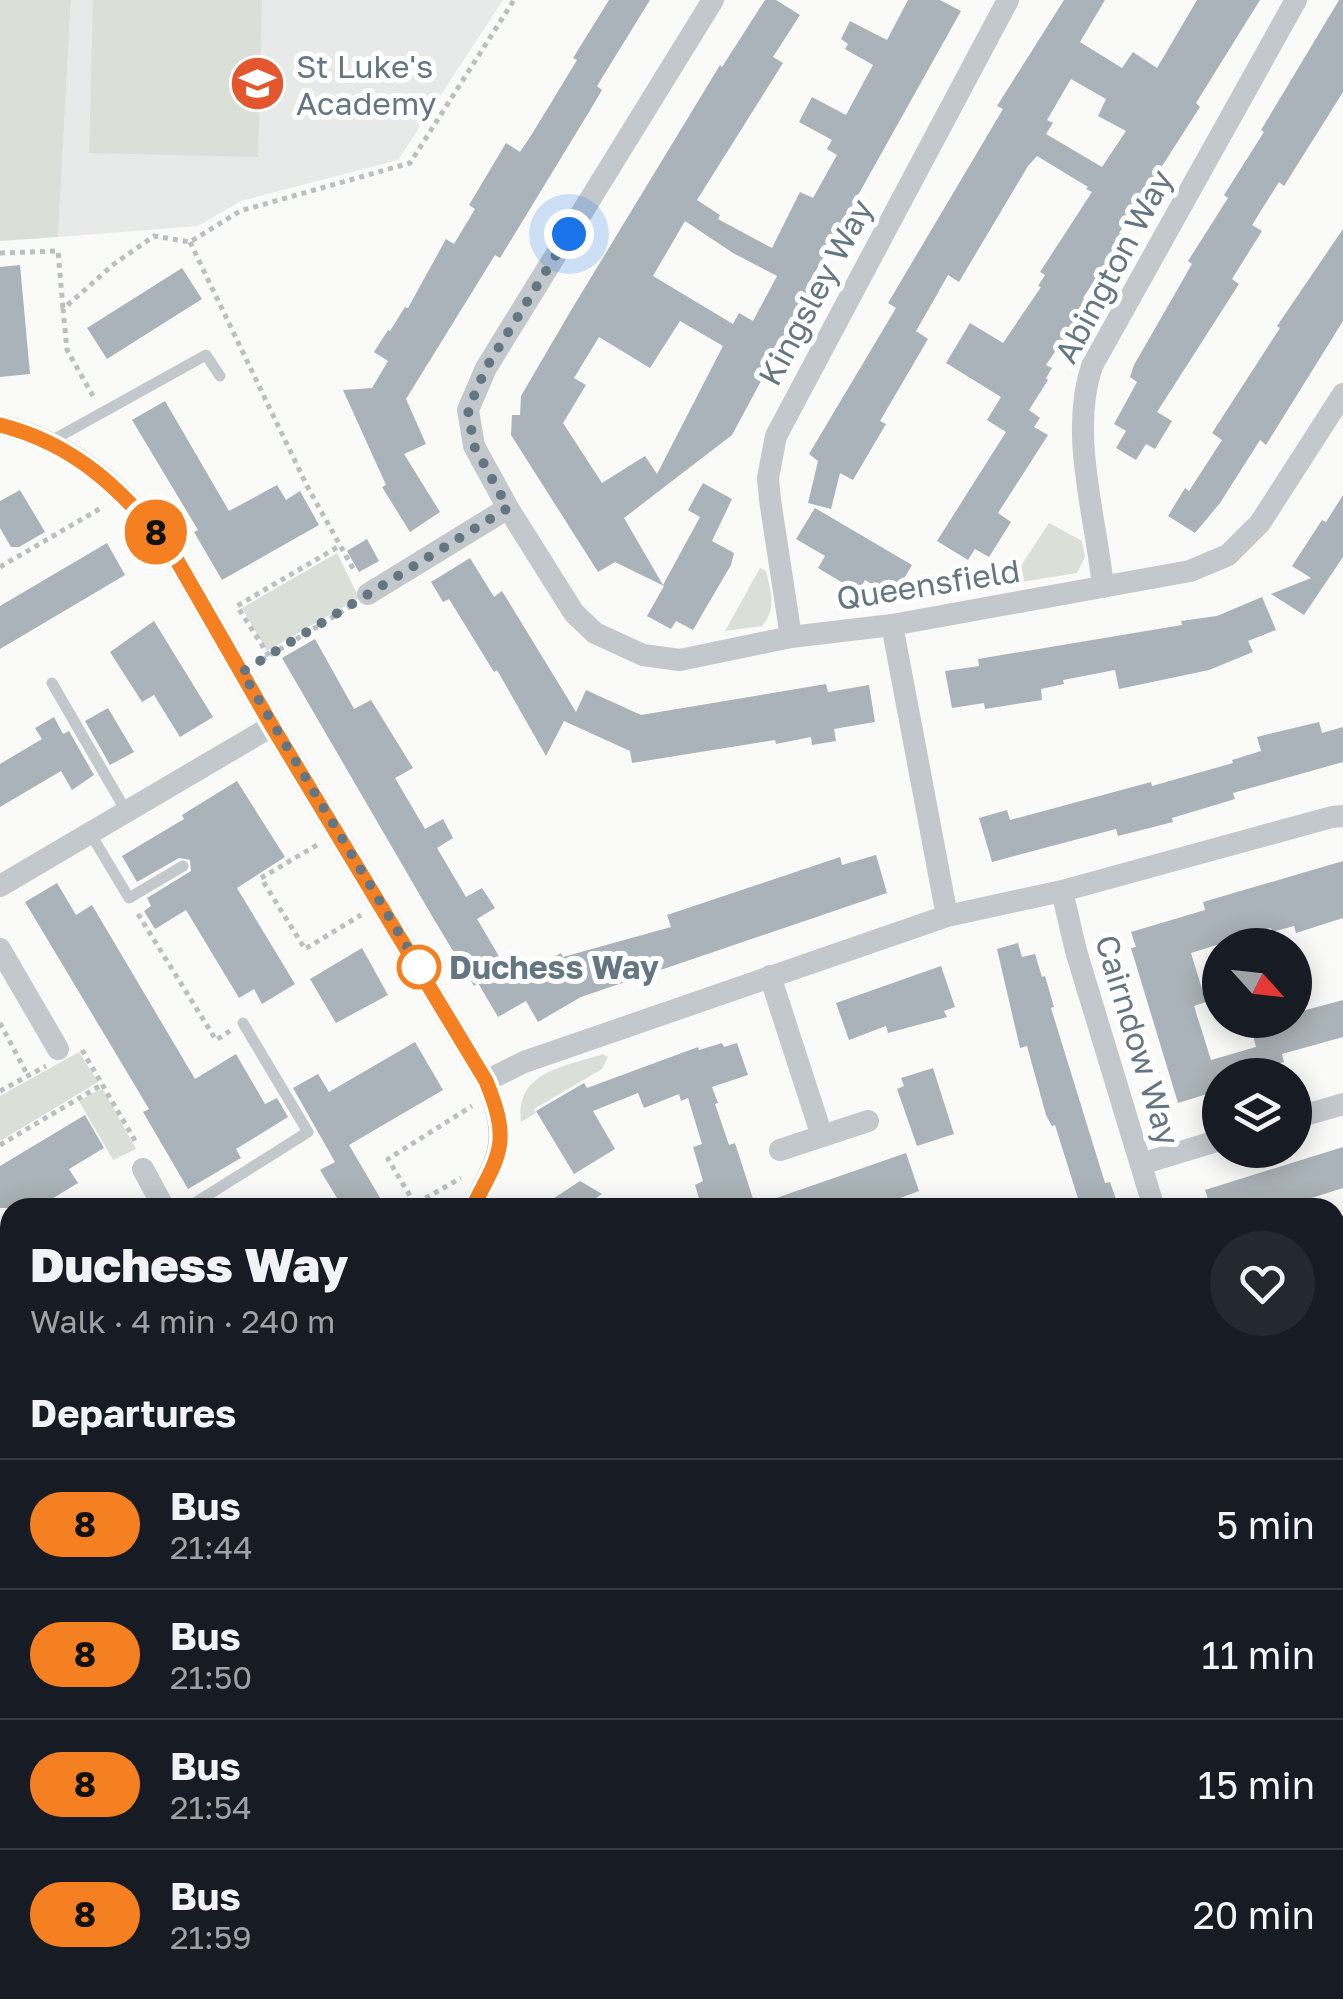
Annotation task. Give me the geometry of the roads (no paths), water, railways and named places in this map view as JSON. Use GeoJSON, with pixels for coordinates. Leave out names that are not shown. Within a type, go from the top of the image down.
{"type":"FeatureCollection","features":[{"type":"Feature","properties":{"kind":"street","name":"Queensfield"},"geometry":{"type":"LineString","coordinates":[[713,0],[474,392],[468,410],[474,446],[508,508],[574,613],[595,633],[626,650],[680,660],[791,637],[892,625],[1190,571],[1228,555],[1260,523],[1343,394]]}},
{"type":"Feature","properties":{"kind":"street","name":"Kingsley Way"},"geometry":{"type":"LineString","coordinates":[[791,637],[768,478],[776,436],[1008,0]]}},
{"type":"Feature","properties":{"kind":"street","name":"Abington Way"},"geometry":{"type":"LineString","coordinates":[[1104,587],[1081,421],[1085,387],[1100,350],[1296,0]]}},
{"type":"Feature","properties":{"kind":"street"},"geometry":{"type":"LineString","coordinates":[[0,425],[51,440],[89,465],[171,550],[489,1088],[500,1122],[498,1159],[478,1198]]}},
{"type":"Feature","properties":{"kind":"street"},"geometry":{"type":"LineString","coordinates":[[368,594],[508,508]]}},
{"type":"Feature","properties":{"kind":"street"},"geometry":{"type":"LineString","coordinates":[[892,625],[947,916]]}},
{"type":"Feature","properties":{"kind":"street"},"geometry":{"type":"LineString","coordinates":[[0,886],[272,726]]}},
{"type":"Feature","properties":{"kind":"street"},"geometry":{"type":"LineString","coordinates":[[489,1088],[524,1062],[947,916],[1062,891],[1343,816]]}},
{"type":"Feature","properties":{"kind":"street","name":"Cairndow Way"},"geometry":{"type":"LineString","coordinates":[[1062,891],[1076,951],[1151,1198]]}},
{"type":"Feature","properties":{"kind":"street"},"geometry":{"type":"LineString","coordinates":[[0,949],[58,1049]]}},
{"type":"Feature","properties":{"kind":"street"},"geometry":{"type":"LineString","coordinates":[[770,976],[822,1136]]}},
{"type":"Feature","properties":{"kind":"street"},"geometry":{"type":"LineString","coordinates":[[1312,1113],[1343,1104]]}},
{"type":"Feature","properties":{"kind":"street"},"geometry":{"type":"LineString","coordinates":[[780,1150],[868,1121]]}},
{"type":"Feature","properties":{"kind":"street"},"geometry":{"type":"LineString","coordinates":[[1141,1164],[1202,1145]]}},
{"type":"Feature","properties":{"kind":"street"},"geometry":{"type":"LineString","coordinates":[[143,1169],[159,1198]]}},
{"type":"Feature","properties":{"kind":"lane"},"geometry":{"type":"LineString","coordinates":[[51,440],[206,355],[220,376]]}},
{"type":"Feature","properties":{"kind":"lane"},"geometry":{"type":"LineString","coordinates":[[52,683],[126,811]]}},
{"type":"Feature","properties":{"kind":"lane"},"geometry":{"type":"LineString","coordinates":[[90,832],[128,898],[183,866]]}},
{"type":"Feature","properties":{"kind":"lane"},"geometry":{"type":"LineString","coordinates":[[203,1198],[308,1132],[243,1024]]}},
{"type":"Feature","properties":{"kind":"place","name":"St Luke's Academy"},"geometry":{"type":"Point","coordinates":[257,84]}},
{"type":"Feature","properties":{"kind":"place","name":"Duchess Way"},"geometry":{"type":"Point","coordinates":[419,967]}}]}
